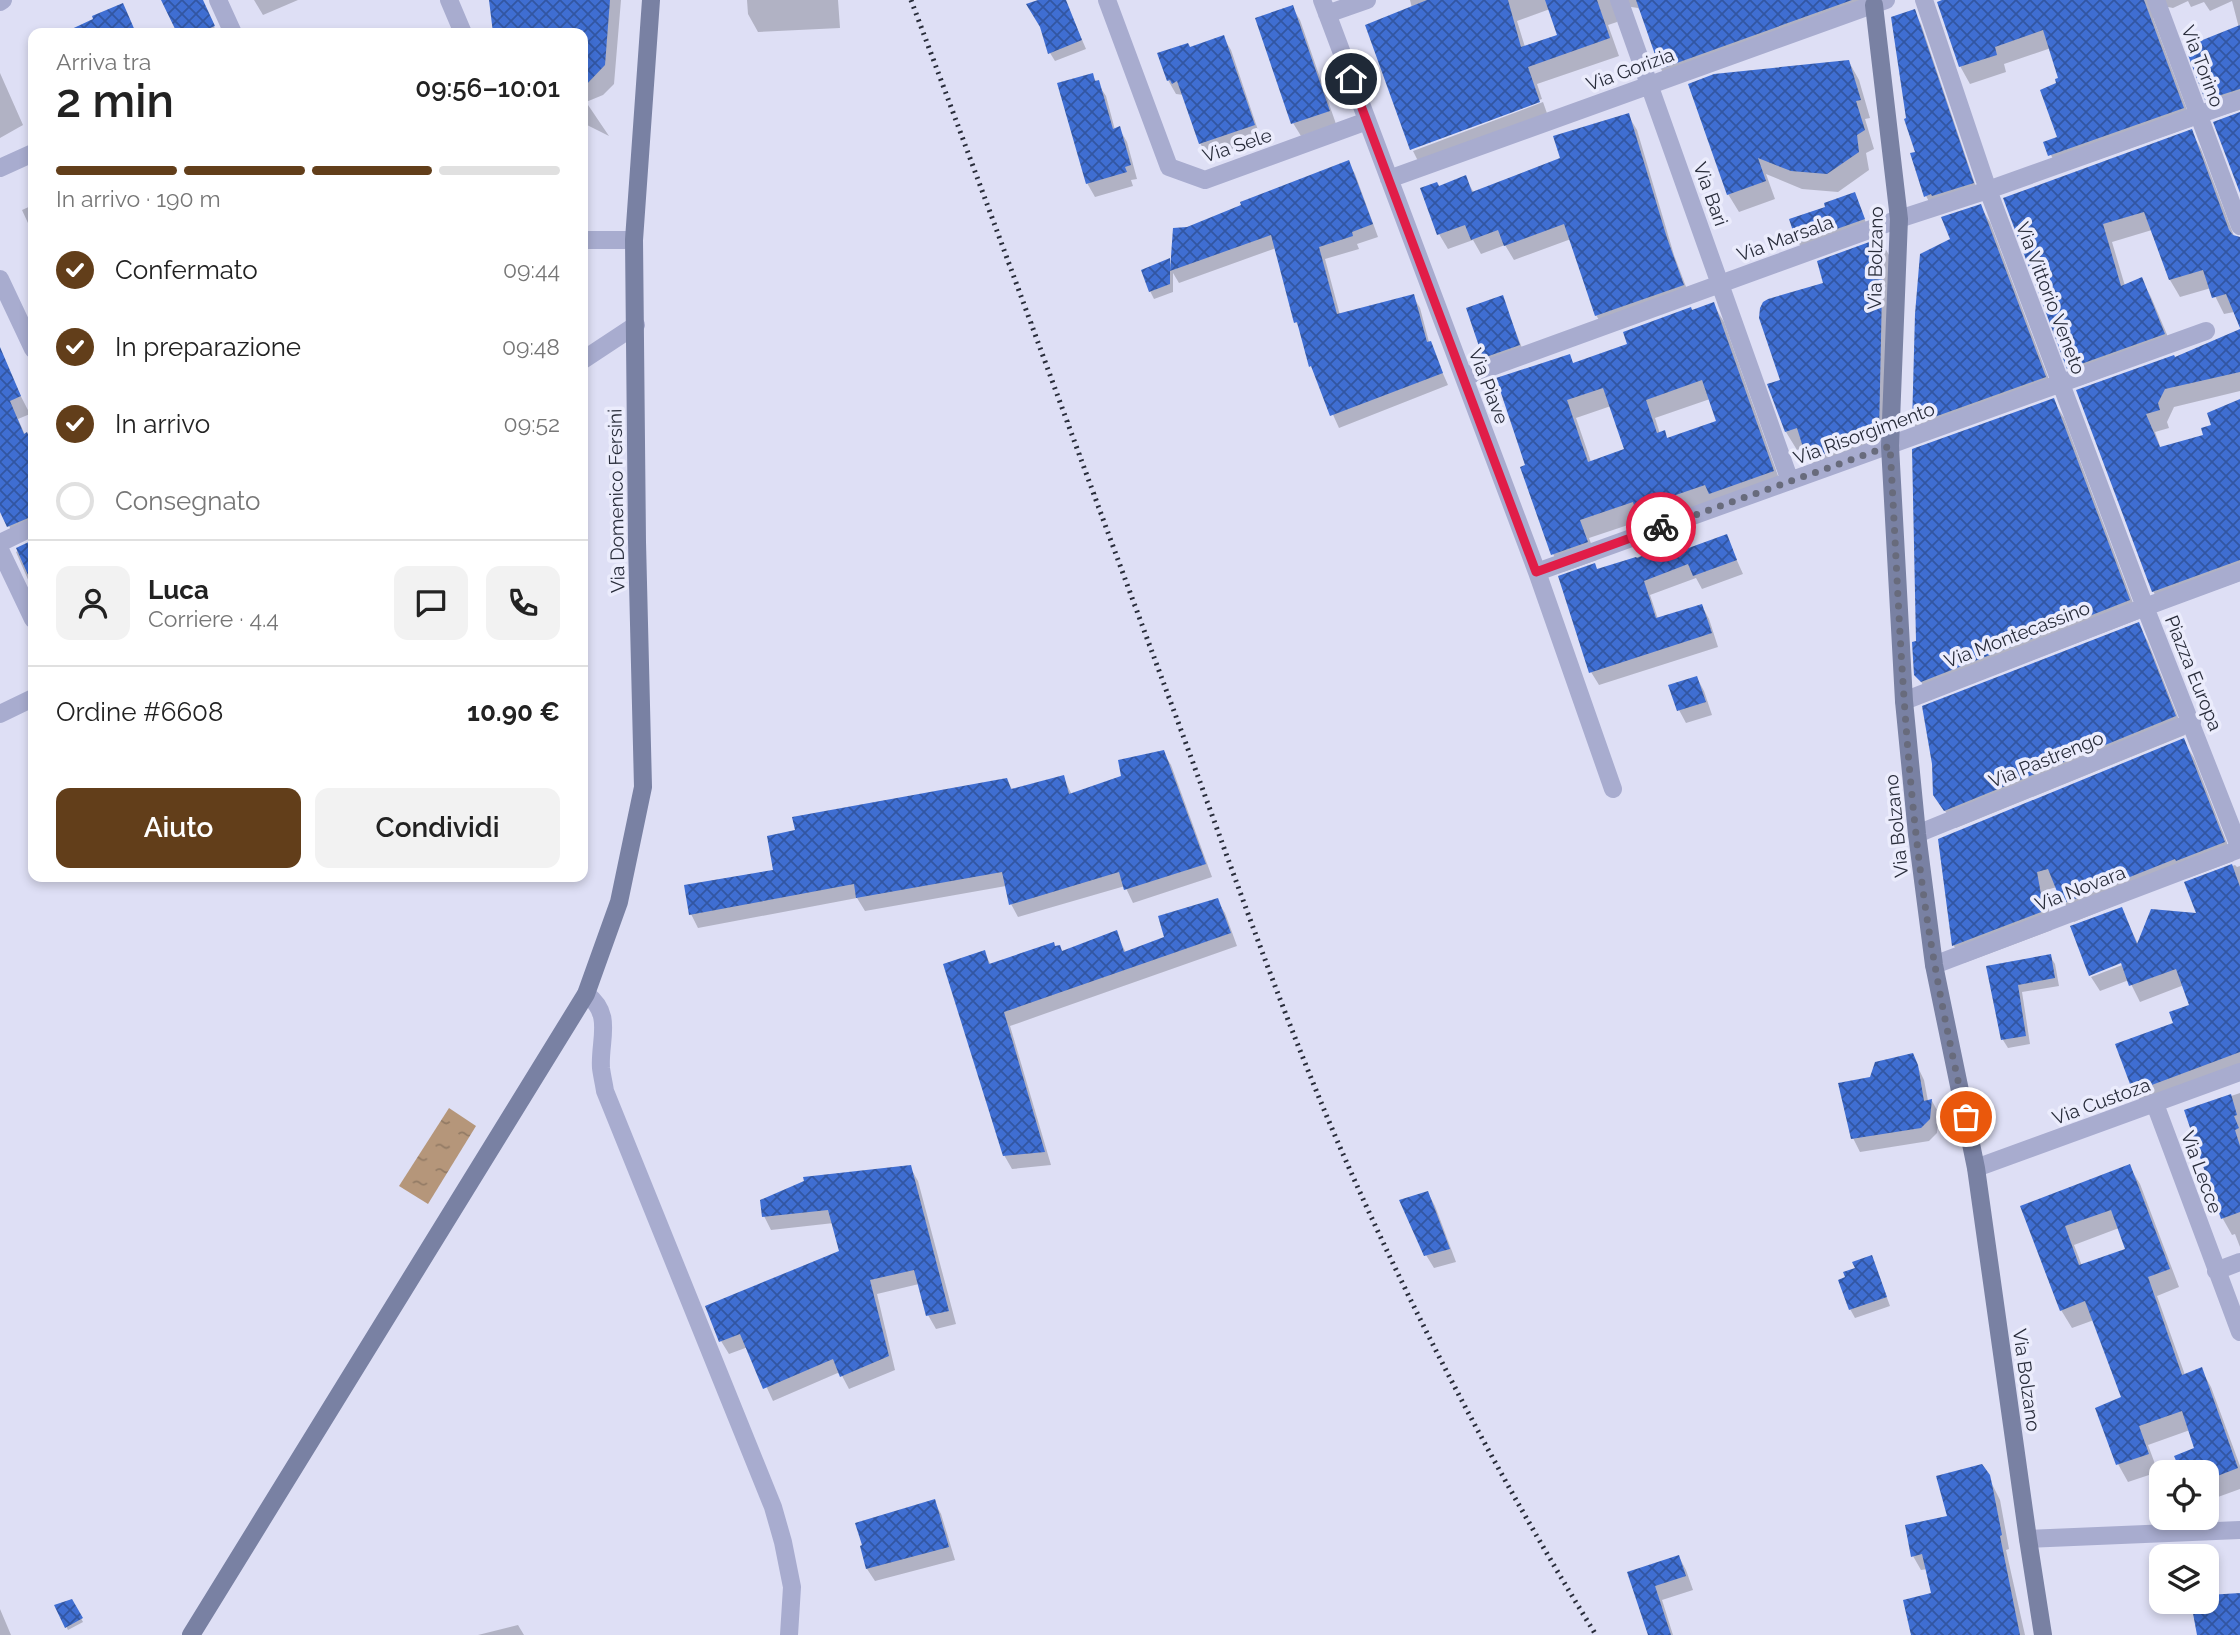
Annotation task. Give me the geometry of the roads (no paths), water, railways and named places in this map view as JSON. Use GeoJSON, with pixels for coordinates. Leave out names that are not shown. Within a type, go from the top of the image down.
{"type":"FeatureCollection","features":[{"type":"Feature","properties":{"kind":"main road","name":"Via Domenico Fersini"},"geometry":{"type":"LineString","coordinates":[[191,1635],[586,994],[619,902],[643,787],[637,556],[634,240],[651,0]]}},
{"type":"Feature","properties":{"kind":"main road","name":"Via Bolzano"},"geometry":{"type":"LineString","coordinates":[[1878,2],[1899,219],[1890,446],[1904,701],[1917,834],[1934,965],[1976,1168],[2043,1635]]}},
{"type":"Feature","properties":{"kind":"street"},"geometry":{"type":"LineString","coordinates":[[218,0],[231,28]]}},
{"type":"Feature","properties":{"kind":"street"},"geometry":{"type":"LineString","coordinates":[[449,0],[461,28]]}},
{"type":"Feature","properties":{"kind":"street","name":"Via Sele"},"geometry":{"type":"LineString","coordinates":[[1107,0],[1168,167],[1205,180],[1367,121]]}},
{"type":"Feature","properties":{"kind":"street"},"geometry":{"type":"LineString","coordinates":[[1324,7],[1367,0]]}},
{"type":"Feature","properties":{"kind":"street","name":"Via Bari"},"geometry":{"type":"LineString","coordinates":[[1619,0],[1790,481]]}},
{"type":"Feature","properties":{"kind":"street","name":"Via Vittorio Veneto"},"geometry":{"type":"LineString","coordinates":[[1924,0],[1988,190],[2145,607]]}},
{"type":"Feature","properties":{"kind":"street","name":"Via Torino"},"geometry":{"type":"LineString","coordinates":[[2156,0],[2240,226]]}},
{"type":"Feature","properties":{"kind":"street","name":"Via Gorizia"},"geometry":{"type":"LineString","coordinates":[[1389,179],[1878,2]]}},
{"type":"Feature","properties":{"kind":"street","name":"Via Piave"},"geometry":{"type":"LineString","coordinates":[[1324,7],[1464,377],[1613,789]]}},
{"type":"Feature","properties":{"kind":"street","name":"Via Marsala"},"geometry":{"type":"LineString","coordinates":[[1464,377],[1899,219],[2240,100]]}},
{"type":"Feature","properties":{"kind":"street"},"geometry":{"type":"LineString","coordinates":[[0,168],[28,155]]}},
{"type":"Feature","properties":{"kind":"street"},"geometry":{"type":"LineString","coordinates":[[588,240],[634,240]]}},
{"type":"Feature","properties":{"kind":"street"},"geometry":{"type":"LineString","coordinates":[[0,279],[28,338]]}},
{"type":"Feature","properties":{"kind":"street"},"geometry":{"type":"LineString","coordinates":[[588,357],[636,326]]}},
{"type":"Feature","properties":{"kind":"street","name":"Via Risorgimento"},"geometry":{"type":"LineString","coordinates":[[1536,572],[2206,331]]}},
{"type":"Feature","properties":{"kind":"street"},"geometry":{"type":"LineString","coordinates":[[0,543],[28,529]]}},
{"type":"Feature","properties":{"kind":"street"},"geometry":{"type":"LineString","coordinates":[[0,550],[28,609]]}},
{"type":"Feature","properties":{"kind":"street","name":"Piazza Europa"},"geometry":{"type":"LineString","coordinates":[[2240,572],[2145,607],[2240,849]]}},
{"type":"Feature","properties":{"kind":"street","name":"Via Montecassino"},"geometry":{"type":"LineString","coordinates":[[1904,701],[2145,607]]}},
{"type":"Feature","properties":{"kind":"street"},"geometry":{"type":"LineString","coordinates":[[0,714],[28,700]]}},
{"type":"Feature","properties":{"kind":"street","name":"Via Pastrengo"},"geometry":{"type":"LineString","coordinates":[[1917,834],[2192,722]]}},
{"type":"Feature","properties":{"kind":"street","name":"Via Novara"},"geometry":{"type":"LineString","coordinates":[[1934,965],[2240,849]]}},
{"type":"Feature","properties":{"kind":"street"},"geometry":{"type":"LineString","coordinates":[[586,994],[601,1009],[601,1067],[606,1091],[773,1507],[792,1587],[789,1635]]}},
{"type":"Feature","properties":{"kind":"street","name":"Via Custoza"},"geometry":{"type":"LineString","coordinates":[[1976,1168],[2240,1072]]}},
{"type":"Feature","properties":{"kind":"street","name":"Via Lecce"},"geometry":{"type":"LineString","coordinates":[[2155,1104],[2240,1332]]}},
{"type":"Feature","properties":{"kind":"street"},"geometry":{"type":"LineString","coordinates":[[2216,1271],[2240,1262]]}},
{"type":"Feature","properties":{"kind":"street"},"geometry":{"type":"LineString","coordinates":[[2028,1539],[2240,1530]]}},
{"type":"Feature","properties":{"kind":"water"},"geometry":{"type":"Polygon","coordinates":[[[449,1108],[476,1126],[428,1204],[399,1186],[449,1108]]]}},
{"type":"Feature","properties":{"kind":"railway"},"geometry":{"type":"LineString","coordinates":[[911,0],[1252,926],[1316,1091],[1367,1208],[1427,1333],[1525,1516],[1596,1635]]}}]}
